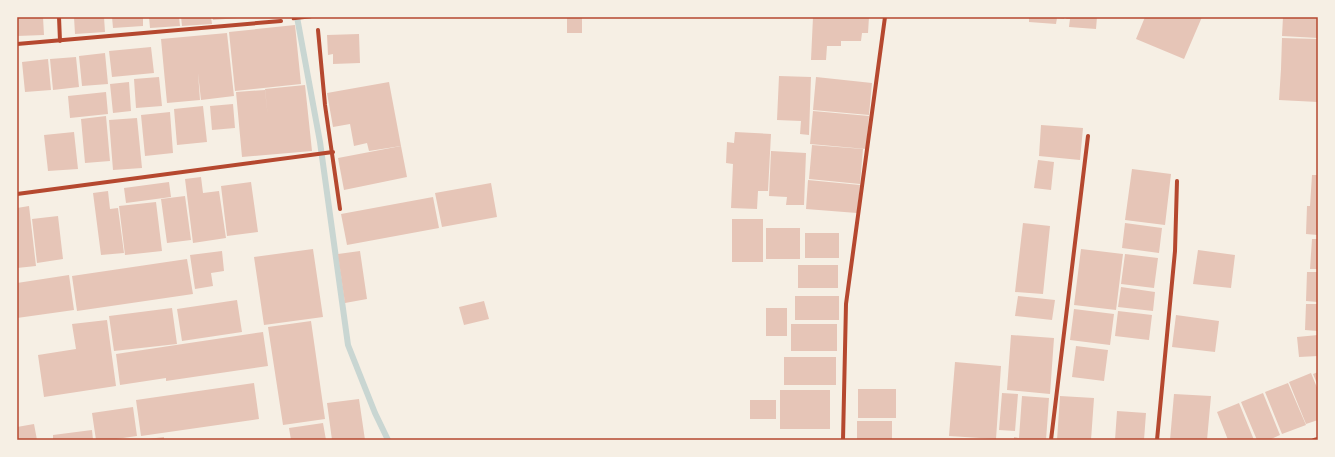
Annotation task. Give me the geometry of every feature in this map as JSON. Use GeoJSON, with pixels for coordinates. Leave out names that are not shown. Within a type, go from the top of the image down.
{"type":"FeatureCollection","features":[{"type":"Feature","properties":{"kind":"street"},"geometry":{"type":"LineString","coordinates":[[59,17],[60,41]]}},
{"type":"Feature","properties":{"kind":"street"},"geometry":{"type":"LineString","coordinates":[[843,440],[846,304],[885,17]]}},
{"type":"Feature","properties":{"kind":"street"},"geometry":{"type":"LineString","coordinates":[[17,44],[281,21]]}},
{"type":"Feature","properties":{"kind":"street"},"geometry":{"type":"LineString","coordinates":[[318,30],[325,105],[333,152],[340,209]]}},
{"type":"Feature","properties":{"kind":"street"},"geometry":{"type":"LineString","coordinates":[[1051,440],[1088,136]]}},
{"type":"Feature","properties":{"kind":"street"},"geometry":{"type":"LineString","coordinates":[[17,194],[333,152]]}},
{"type":"Feature","properties":{"kind":"street"},"geometry":{"type":"LineString","coordinates":[[1157,440],[1175,251],[1178,181]]}},
{"type":"Feature","properties":{"kind":"street"},"geometry":{"type":"LineString","coordinates":[[1314,440],[1318,438]]}},
{"type":"Feature","properties":{"kind":"path"},"geometry":{"type":"LineString","coordinates":[[281,21],[311,17]]}},
{"type":"Feature","properties":{"kind":"building"},"geometry":{"type":"Polygon","coordinates":[[[17,17],[43,17],[44,35],[17,36],[17,17]]]}},
{"type":"Feature","properties":{"kind":"building"},"geometry":{"type":"Polygon","coordinates":[[[74,17],[104,17],[105,32],[75,34],[74,17]]]}},
{"type":"Feature","properties":{"kind":"building"},"geometry":{"type":"Polygon","coordinates":[[[112,17],[143,17],[143,26],[113,28],[112,17]]]}},
{"type":"Feature","properties":{"kind":"building"},"geometry":{"type":"Polygon","coordinates":[[[149,17],[179,17],[180,26],[150,28],[149,17]]]}},
{"type":"Feature","properties":{"kind":"building"},"geometry":{"type":"Polygon","coordinates":[[[181,17],[211,17],[212,24],[182,26],[181,17]]]}},
{"type":"Feature","properties":{"kind":"building"},"geometry":{"type":"Polygon","coordinates":[[[212,17],[238,17],[238,18],[213,20],[212,17]]]}},
{"type":"Feature","properties":{"kind":"building"},"geometry":{"type":"Polygon","coordinates":[[[567,17],[582,17],[582,33],[567,33],[567,17]]]}},
{"type":"Feature","properties":{"kind":"building"},"geometry":{"type":"Polygon","coordinates":[[[813,17],[869,17],[868,33],[862,33],[861,41],[841,41],[841,46],[827,46],[826,60],[811,60],[813,17]]]}},
{"type":"Feature","properties":{"kind":"building"},"geometry":{"type":"Polygon","coordinates":[[[1029,17],[1064,17],[1064,19],[1057,18],[1056,24],[1029,22],[1029,17]]]}},
{"type":"Feature","properties":{"kind":"building"},"geometry":{"type":"Polygon","coordinates":[[[1067,17],[1097,17],[1096,29],[1069,27],[1070,19],[1066,19],[1067,17]]]}},
{"type":"Feature","properties":{"kind":"building"},"geometry":{"type":"Polygon","coordinates":[[[1145,17],[1202,17],[1184,59],[1136,39],[1145,17]]]}},
{"type":"Feature","properties":{"kind":"building"},"geometry":{"type":"Polygon","coordinates":[[[1283,17],[1318,17],[1318,38],[1282,36],[1283,17]]]}},
{"type":"Feature","properties":{"kind":"building"},"geometry":{"type":"Polygon","coordinates":[[[295,25],[301,84],[235,91],[229,32],[295,25]]]}},
{"type":"Feature","properties":{"kind":"building"},"geometry":{"type":"Polygon","coordinates":[[[227,33],[234,96],[201,100],[198,73],[200,100],[167,103],[161,39],[227,33]]]}},
{"type":"Feature","properties":{"kind":"building"},"geometry":{"type":"Polygon","coordinates":[[[359,34],[360,63],[333,64],[333,54],[328,55],[327,35],[359,34]]]}},
{"type":"Feature","properties":{"kind":"building"},"geometry":{"type":"Polygon","coordinates":[[[1282,38],[1318,39],[1318,102],[1279,100],[1282,38]]]}},
{"type":"Feature","properties":{"kind":"building"},"geometry":{"type":"Polygon","coordinates":[[[151,47],[154,73],[112,77],[109,51],[151,47]]]}},
{"type":"Feature","properties":{"kind":"building"},"geometry":{"type":"Polygon","coordinates":[[[105,53],[108,84],[82,86],[79,56],[105,53]]]}},
{"type":"Feature","properties":{"kind":"building"},"geometry":{"type":"Polygon","coordinates":[[[76,57],[79,87],[53,90],[50,59],[76,57]]]}},
{"type":"Feature","properties":{"kind":"building"},"geometry":{"type":"Polygon","coordinates":[[[48,59],[51,90],[25,92],[22,62],[48,59]]]}},
{"type":"Feature","properties":{"kind":"building"},"geometry":{"type":"Polygon","coordinates":[[[779,76],[811,77],[809,135],[800,134],[801,121],[777,120],[779,76]]]}},
{"type":"Feature","properties":{"kind":"building"},"geometry":{"type":"Polygon","coordinates":[[[159,77],[162,106],[136,108],[134,79],[159,77]]]}},
{"type":"Feature","properties":{"kind":"building"},"geometry":{"type":"Polygon","coordinates":[[[816,77],[872,83],[869,115],[813,110],[816,77]]]}},
{"type":"Feature","properties":{"kind":"building"},"geometry":{"type":"Polygon","coordinates":[[[129,82],[131,111],[113,113],[110,84],[129,82]]]}},
{"type":"Feature","properties":{"kind":"building"},"geometry":{"type":"Polygon","coordinates":[[[389,82],[401,146],[369,151],[367,143],[354,146],[350,124],[333,127],[327,93],[389,82]]]}},
{"type":"Feature","properties":{"kind":"building"},"geometry":{"type":"Polygon","coordinates":[[[305,85],[312,151],[242,157],[236,92],[265,90],[268,118],[265,89],[305,85]]]}},
{"type":"Feature","properties":{"kind":"building"},"geometry":{"type":"Polygon","coordinates":[[[106,92],[108,114],[70,118],[68,96],[106,92]]]}},
{"type":"Feature","properties":{"kind":"building"},"geometry":{"type":"Polygon","coordinates":[[[233,104],[235,128],[212,130],[210,106],[233,104]]]}},
{"type":"Feature","properties":{"kind":"building"},"geometry":{"type":"Polygon","coordinates":[[[203,106],[207,142],[177,145],[174,109],[203,106]]]}},
{"type":"Feature","properties":{"kind":"building"},"geometry":{"type":"Polygon","coordinates":[[[813,111],[869,116],[866,149],[810,144],[813,111]]]}},
{"type":"Feature","properties":{"kind":"building"},"geometry":{"type":"Polygon","coordinates":[[[170,112],[173,153],[145,156],[141,115],[170,112]]]}},
{"type":"Feature","properties":{"kind":"building"},"geometry":{"type":"Polygon","coordinates":[[[106,116],[110,161],[85,163],[81,119],[106,116]]]}},
{"type":"Feature","properties":{"kind":"building"},"geometry":{"type":"Polygon","coordinates":[[[137,118],[142,168],[113,170],[109,120],[137,118]]]}},
{"type":"Feature","properties":{"kind":"building"},"geometry":{"type":"Polygon","coordinates":[[[1041,125],[1083,128],[1080,160],[1039,156],[1041,125]]]}},
{"type":"Feature","properties":{"kind":"building"},"geometry":{"type":"Polygon","coordinates":[[[74,132],[78,169],[48,171],[44,135],[74,132]]]}},
{"type":"Feature","properties":{"kind":"building"},"geometry":{"type":"Polygon","coordinates":[[[735,132],[771,134],[768,191],[758,191],[757,209],[731,208],[733,164],[726,163],[727,142],[734,143],[735,132]]]}},
{"type":"Feature","properties":{"kind":"building"},"geometry":{"type":"Polygon","coordinates":[[[812,145],[863,149],[860,184],[809,179],[812,145]]]}},
{"type":"Feature","properties":{"kind":"building"},"geometry":{"type":"Polygon","coordinates":[[[401,146],[407,177],[344,190],[338,158],[401,146]]]}},
{"type":"Feature","properties":{"kind":"building"},"geometry":{"type":"Polygon","coordinates":[[[771,151],[806,153],[804,205],[786,205],[787,197],[769,196],[771,151]]]}},
{"type":"Feature","properties":{"kind":"building"},"geometry":{"type":"Polygon","coordinates":[[[1038,160],[1054,162],[1051,190],[1034,188],[1038,160]]]}},
{"type":"Feature","properties":{"kind":"building"},"geometry":{"type":"Polygon","coordinates":[[[1132,169],[1171,174],[1165,225],[1125,220],[1132,169]]]}},
{"type":"Feature","properties":{"kind":"building"},"geometry":{"type":"Polygon","coordinates":[[[1312,175],[1318,175],[1318,235],[1306,234],[1307,206],[1310,206],[1312,175]]]}},
{"type":"Feature","properties":{"kind":"building"},"geometry":{"type":"Polygon","coordinates":[[[201,177],[203,193],[219,191],[226,238],[193,243],[185,179],[201,177]]]}},
{"type":"Feature","properties":{"kind":"building"},"geometry":{"type":"Polygon","coordinates":[[[808,180],[860,185],[857,213],[806,209],[808,180]]]}},
{"type":"Feature","properties":{"kind":"building"},"geometry":{"type":"Polygon","coordinates":[[[169,182],[171,197],[126,203],[124,188],[169,182]]]}},
{"type":"Feature","properties":{"kind":"building"},"geometry":{"type":"Polygon","coordinates":[[[251,182],[258,232],[227,236],[221,186],[251,182]]]}},
{"type":"Feature","properties":{"kind":"building"},"geometry":{"type":"Polygon","coordinates":[[[491,183],[497,217],[442,227],[435,193],[491,183]]]}},
{"type":"Feature","properties":{"kind":"building"},"geometry":{"type":"Polygon","coordinates":[[[108,191],[110,209],[118,208],[124,253],[101,255],[93,193],[108,191]]]}},
{"type":"Feature","properties":{"kind":"building"},"geometry":{"type":"Polygon","coordinates":[[[185,196],[191,240],[167,243],[161,199],[185,196]]]}},
{"type":"Feature","properties":{"kind":"building"},"geometry":{"type":"Polygon","coordinates":[[[433,197],[439,228],[347,245],[341,214],[433,197]]]}},
{"type":"Feature","properties":{"kind":"building"},"geometry":{"type":"Polygon","coordinates":[[[156,202],[162,251],[125,255],[119,206],[156,202]]]}},
{"type":"Feature","properties":{"kind":"building"},"geometry":{"type":"Polygon","coordinates":[[[29,206],[36,266],[17,268],[17,208],[29,206]]]}},
{"type":"Feature","properties":{"kind":"building"},"geometry":{"type":"Polygon","coordinates":[[[58,216],[63,259],[37,263],[32,219],[58,216]]]}},
{"type":"Feature","properties":{"kind":"building"},"geometry":{"type":"Polygon","coordinates":[[[732,219],[763,219],[763,262],[732,262],[732,219]]]}},
{"type":"Feature","properties":{"kind":"building"},"geometry":{"type":"Polygon","coordinates":[[[1023,223],[1050,226],[1043,294],[1015,292],[1023,223]]]}},
{"type":"Feature","properties":{"kind":"building"},"geometry":{"type":"Polygon","coordinates":[[[1125,223],[1162,228],[1159,253],[1122,248],[1125,223]]]}},
{"type":"Feature","properties":{"kind":"building"},"geometry":{"type":"Polygon","coordinates":[[[766,228],[800,228],[800,259],[766,259],[766,228]]]}},
{"type":"Feature","properties":{"kind":"building"},"geometry":{"type":"Polygon","coordinates":[[[805,233],[839,233],[839,258],[805,258],[805,233]]]}},
{"type":"Feature","properties":{"kind":"building"},"geometry":{"type":"Polygon","coordinates":[[[1312,239],[1318,239],[1318,269],[1310,269],[1312,239]]]}},
{"type":"Feature","properties":{"kind":"building"},"geometry":{"type":"Polygon","coordinates":[[[313,249],[323,317],[264,325],[254,257],[313,249]]]}},
{"type":"Feature","properties":{"kind":"building"},"geometry":{"type":"Polygon","coordinates":[[[1081,249],[1123,254],[1116,310],[1074,305],[1081,249]]]}},
{"type":"Feature","properties":{"kind":"building"},"geometry":{"type":"Polygon","coordinates":[[[1198,250],[1235,255],[1231,288],[1193,284],[1198,250]]]}},
{"type":"Feature","properties":{"kind":"building"},"geometry":{"type":"Polygon","coordinates":[[[222,251],[224,271],[211,273],[213,286],[195,289],[190,255],[222,251]]]}},
{"type":"Feature","properties":{"kind":"building"},"geometry":{"type":"Polygon","coordinates":[[[360,251],[367,299],[345,303],[338,254],[360,251]]]}},
{"type":"Feature","properties":{"kind":"building"},"geometry":{"type":"Polygon","coordinates":[[[1125,254],[1158,258],[1154,288],[1121,284],[1125,254]]]}},
{"type":"Feature","properties":{"kind":"building"},"geometry":{"type":"Polygon","coordinates":[[[187,259],[193,294],[77,311],[72,276],[187,259]]]}},
{"type":"Feature","properties":{"kind":"building"},"geometry":{"type":"Polygon","coordinates":[[[798,265],[838,265],[838,288],[798,288],[798,265]]]}},
{"type":"Feature","properties":{"kind":"building"},"geometry":{"type":"Polygon","coordinates":[[[1307,272],[1318,272],[1318,302],[1306,301],[1307,272]]]}},
{"type":"Feature","properties":{"kind":"building"},"geometry":{"type":"Polygon","coordinates":[[[69,275],[74,310],[17,318],[17,283],[69,275]]]}},
{"type":"Feature","properties":{"kind":"building"},"geometry":{"type":"Polygon","coordinates":[[[1121,287],[1155,292],[1153,311],[1118,307],[1121,287]]]}},
{"type":"Feature","properties":{"kind":"building"},"geometry":{"type":"Polygon","coordinates":[[[795,296],[839,296],[839,320],[795,320],[795,296]]]}},
{"type":"Feature","properties":{"kind":"building"},"geometry":{"type":"Polygon","coordinates":[[[1018,296],[1055,300],[1052,320],[1015,316],[1018,296]]]}},
{"type":"Feature","properties":{"kind":"building"},"geometry":{"type":"Polygon","coordinates":[[[237,300],[242,332],[182,341],[177,309],[237,300]]]}},
{"type":"Feature","properties":{"kind":"building"},"geometry":{"type":"Polygon","coordinates":[[[484,301],[489,319],[464,325],[459,307],[484,301]]]}},
{"type":"Feature","properties":{"kind":"building"},"geometry":{"type":"Polygon","coordinates":[[[1306,304],[1318,304],[1318,331],[1305,330],[1306,304]]]}},
{"type":"Feature","properties":{"kind":"building"},"geometry":{"type":"Polygon","coordinates":[[[172,308],[177,344],[114,351],[109,316],[172,308]]]}},
{"type":"Feature","properties":{"kind":"building"},"geometry":{"type":"Polygon","coordinates":[[[766,308],[787,308],[787,336],[766,336],[766,308]]]}},
{"type":"Feature","properties":{"kind":"building"},"geometry":{"type":"Polygon","coordinates":[[[1074,309],[1114,314],[1110,345],[1070,340],[1074,309]]]}},
{"type":"Feature","properties":{"kind":"building"},"geometry":{"type":"Polygon","coordinates":[[[1118,311],[1152,315],[1149,340],[1115,336],[1118,311]]]}},
{"type":"Feature","properties":{"kind":"building"},"geometry":{"type":"Polygon","coordinates":[[[1176,315],[1219,321],[1215,352],[1172,347],[1176,315]]]}},
{"type":"Feature","properties":{"kind":"building"},"geometry":{"type":"Polygon","coordinates":[[[107,320],[116,386],[44,397],[38,355],[76,349],[72,324],[107,320]]]}},
{"type":"Feature","properties":{"kind":"building"},"geometry":{"type":"Polygon","coordinates":[[[311,321],[325,419],[283,425],[268,327],[311,321]]]}},
{"type":"Feature","properties":{"kind":"building"},"geometry":{"type":"Polygon","coordinates":[[[791,324],[837,324],[837,351],[791,351],[791,324]]]}},
{"type":"Feature","properties":{"kind":"building"},"geometry":{"type":"Polygon","coordinates":[[[263,332],[268,366],[166,381],[166,378],[120,385],[116,354],[263,332]]]}},
{"type":"Feature","properties":{"kind":"building"},"geometry":{"type":"Polygon","coordinates":[[[1011,335],[1054,338],[1050,394],[1007,390],[1011,335]]]}},
{"type":"Feature","properties":{"kind":"building"},"geometry":{"type":"Polygon","coordinates":[[[1318,335],[1318,356],[1299,357],[1297,337],[1318,335]]]}},
{"type":"Feature","properties":{"kind":"building"},"geometry":{"type":"Polygon","coordinates":[[[1076,346],[1108,350],[1104,381],[1072,377],[1076,346]]]}},
{"type":"Feature","properties":{"kind":"building"},"geometry":{"type":"Polygon","coordinates":[[[784,357],[836,357],[836,385],[784,385],[784,357]]]}},
{"type":"Feature","properties":{"kind":"building"},"geometry":{"type":"Polygon","coordinates":[[[955,362],[1001,366],[996,439],[949,436],[955,362]]]}},
{"type":"Feature","properties":{"kind":"building"},"geometry":{"type":"Polygon","coordinates":[[[1318,372],[1318,386],[1313,374],[1318,372]]]}},
{"type":"Feature","properties":{"kind":"building"},"geometry":{"type":"Polygon","coordinates":[[[1311,373],[1318,390],[1318,420],[1306,424],[1289,382],[1311,373]]]}},
{"type":"Feature","properties":{"kind":"building"},"geometry":{"type":"Polygon","coordinates":[[[254,383],[259,419],[141,436],[136,400],[254,383]]]}},
{"type":"Feature","properties":{"kind":"building"},"geometry":{"type":"Polygon","coordinates":[[[1288,383],[1306,425],[1282,434],[1265,392],[1288,383]]]}},
{"type":"Feature","properties":{"kind":"building"},"geometry":{"type":"Polygon","coordinates":[[[858,389],[896,389],[896,418],[858,418],[858,389]]]}},
{"type":"Feature","properties":{"kind":"building"},"geometry":{"type":"Polygon","coordinates":[[[780,390],[830,390],[830,429],[780,429],[780,390]]]}},
{"type":"Feature","properties":{"kind":"building"},"geometry":{"type":"Polygon","coordinates":[[[1002,393],[1018,394],[1015,431],[999,430],[1002,393]]]}},
{"type":"Feature","properties":{"kind":"building"},"geometry":{"type":"Polygon","coordinates":[[[1263,393],[1280,435],[1269,440],[1257,440],[1241,402],[1263,393]]]}},
{"type":"Feature","properties":{"kind":"building"},"geometry":{"type":"Polygon","coordinates":[[[1174,394],[1211,396],[1207,440],[1170,440],[1174,394]]]}},
{"type":"Feature","properties":{"kind":"building"},"geometry":{"type":"Polygon","coordinates":[[[1022,396],[1049,398],[1046,440],[1014,440],[1014,437],[1019,438],[1022,396]]]}},
{"type":"Feature","properties":{"kind":"building"},"geometry":{"type":"Polygon","coordinates":[[[1060,396],[1094,398],[1091,440],[1057,440],[1060,396]]]}},
{"type":"Feature","properties":{"kind":"building"},"geometry":{"type":"Polygon","coordinates":[[[359,399],[365,440],[332,440],[327,403],[359,399]]]}},
{"type":"Feature","properties":{"kind":"building"},"geometry":{"type":"Polygon","coordinates":[[[750,400],[776,400],[776,419],[750,419],[750,400]]]}},
{"type":"Feature","properties":{"kind":"building"},"geometry":{"type":"Polygon","coordinates":[[[1239,403],[1254,440],[1228,440],[1217,412],[1239,403]]]}},
{"type":"Feature","properties":{"kind":"building"},"geometry":{"type":"Polygon","coordinates":[[[133,407],[137,436],[109,440],[96,440],[92,413],[133,407]]]}},
{"type":"Feature","properties":{"kind":"building"},"geometry":{"type":"Polygon","coordinates":[[[1117,411],[1146,413],[1144,440],[1115,440],[1117,411]]]}},
{"type":"Feature","properties":{"kind":"building"},"geometry":{"type":"Polygon","coordinates":[[[857,421],[892,421],[892,440],[857,440],[857,421]]]}},
{"type":"Feature","properties":{"kind":"building"},"geometry":{"type":"Polygon","coordinates":[[[323,423],[326,440],[291,440],[289,428],[323,423]]]}},
{"type":"Feature","properties":{"kind":"building"},"geometry":{"type":"Polygon","coordinates":[[[34,424],[37,440],[17,440],[17,427],[34,424]]]}},
{"type":"Feature","properties":{"kind":"building"},"geometry":{"type":"Polygon","coordinates":[[[92,430],[93,440],[53,440],[53,435],[92,430]]]}},
{"type":"Feature","properties":{"kind":"building"},"geometry":{"type":"Polygon","coordinates":[[[164,437],[164,440],[148,440],[148,439],[164,437]]]}},
{"type":"Feature","properties":{"kind":"waterway"},"geometry":{"type":"LineString","coordinates":[[297,17],[320,142],[348,345],[375,413],[388,440]]}}]}
